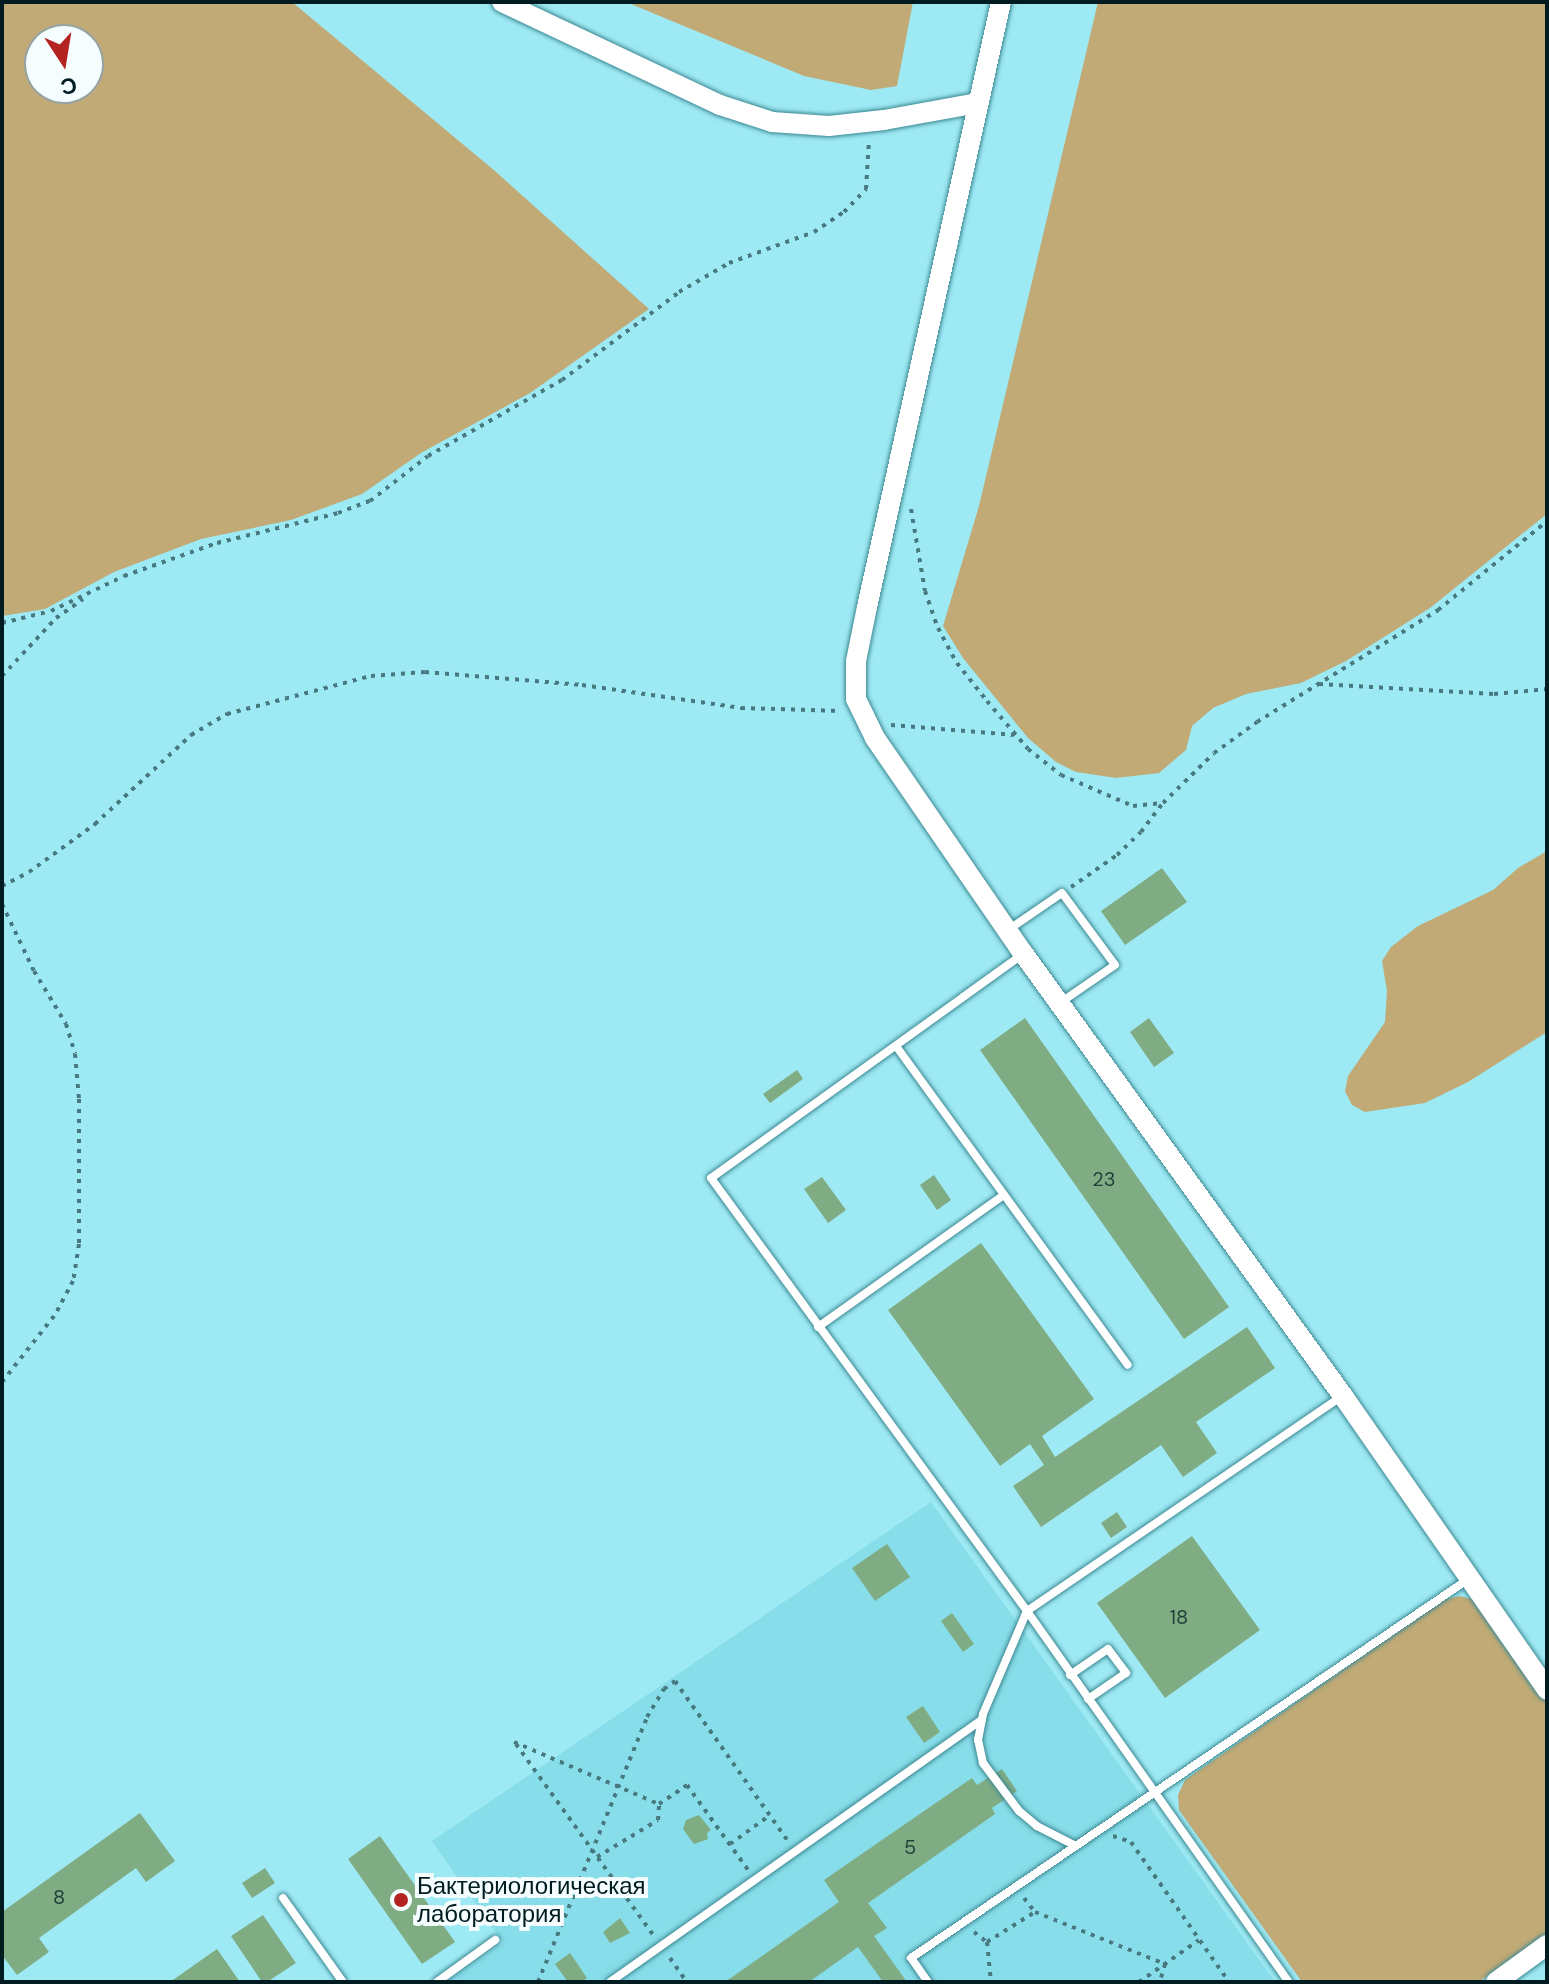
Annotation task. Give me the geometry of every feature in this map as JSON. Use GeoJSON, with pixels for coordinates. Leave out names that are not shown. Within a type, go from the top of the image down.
{"type":"FeatureCollection","features":[{"type":"Feature","properties":{"kind":"street"},"geometry":{"type":"LineString","coordinates":[[502,2],[720,105],[772,122],[829,126],[978,103]]}},
{"type":"Feature","properties":{"kind":"street"},"geometry":{"type":"LineString","coordinates":[[1001,2],[856,661],[855,686],[861,712],[1023,953],[1343,1396],[1547,1690]]}},
{"type":"Feature","properties":{"kind":"street"},"geometry":{"type":"LineString","coordinates":[[1496,1982],[1547,1945]]}},
{"type":"Feature","properties":{"kind":"lane"},"geometry":{"type":"LineString","coordinates":[[1008,930],[1062,893],[1115,965],[1060,1003]]}},
{"type":"Feature","properties":{"kind":"lane"},"geometry":{"type":"LineString","coordinates":[[1023,953],[711,1178],[1027,1611],[1289,1982]]}},
{"type":"Feature","properties":{"kind":"lane"},"geometry":{"type":"LineString","coordinates":[[896,1046],[1128,1365]]}},
{"type":"Feature","properties":{"kind":"lane"},"geometry":{"type":"LineString","coordinates":[[818,1327],[1004,1195]]}},
{"type":"Feature","properties":{"kind":"lane"},"geometry":{"type":"LineString","coordinates":[[1076,1846],[1037,1826],[999,1788],[983,1763],[978,1740],[994,1682],[1027,1611],[1343,1396]]}},
{"type":"Feature","properties":{"kind":"lane"},"geometry":{"type":"LineString","coordinates":[[928,1982],[911,1958],[1471,1577]]}},
{"type":"Feature","properties":{"kind":"lane"},"geometry":{"type":"LineString","coordinates":[[1070,1675],[1108,1649],[1126,1673],[1088,1699]]}},
{"type":"Feature","properties":{"kind":"lane"},"geometry":{"type":"LineString","coordinates":[[610,1982],[982,1720]]}},
{"type":"Feature","properties":{"kind":"lane"},"geometry":{"type":"LineString","coordinates":[[283,1898],[343,1982]]}},
{"type":"Feature","properties":{"kind":"lane"},"geometry":{"type":"LineString","coordinates":[[437,1982],[495,1940]]}},
{"type":"Feature","properties":{"kind":"path"},"geometry":{"type":"LineString","coordinates":[[2,623],[51,611],[124,576],[217,543],[338,513],[370,501],[428,456],[562,380],[679,292],[729,263],[814,232],[844,212],[866,189],[870,122]]}},
{"type":"Feature","properties":{"kind":"path"},"geometry":{"type":"LineString","coordinates":[[909,496],[925,591],[938,628],[957,663],[1016,735],[1061,775],[1133,806],[1163,803]]}},
{"type":"Feature","properties":{"kind":"path"},"geometry":{"type":"LineString","coordinates":[[1062,893],[1117,855],[1141,832],[1163,803],[1214,753],[1317,684],[1438,610],[1547,521]]}},
{"type":"Feature","properties":{"kind":"path"},"geometry":{"type":"LineString","coordinates":[[2,676],[56,618],[91,593]]}},
{"type":"Feature","properties":{"kind":"path"},"geometry":{"type":"LineString","coordinates":[[2,886],[29,872],[95,824],[191,735],[227,714],[371,676],[425,672],[582,685],[741,708],[861,712],[888,724],[1016,735]]}},
{"type":"Feature","properties":{"kind":"path"},"geometry":{"type":"LineString","coordinates":[[1317,684],[1494,694],[1547,689]]}},
{"type":"Feature","properties":{"kind":"path"},"geometry":{"type":"LineString","coordinates":[[2,904],[34,971],[66,1024],[75,1054],[79,1099],[79,1244],[73,1281],[54,1316],[2,1382]]}},
{"type":"Feature","properties":{"kind":"path"},"geometry":{"type":"LineString","coordinates":[[538,1982],[647,1717],[664,1689],[675,1681],[793,1847]]}},
{"type":"Feature","properties":{"kind":"path"},"geometry":{"type":"LineString","coordinates":[[657,1940],[514,1742],[659,1804]]}},
{"type":"Feature","properties":{"kind":"path"},"geometry":{"type":"LineString","coordinates":[[659,1804],[687,1785],[752,1876]]}},
{"type":"Feature","properties":{"kind":"path"},"geometry":{"type":"LineString","coordinates":[[597,1857],[658,1820],[659,1804]]}},
{"type":"Feature","properties":{"kind":"path"},"geometry":{"type":"LineString","coordinates":[[729,1844],[770,1815]]}},
{"type":"Feature","properties":{"kind":"path"},"geometry":{"type":"LineString","coordinates":[[1111,1835],[1131,1842],[1229,1982]]}},
{"type":"Feature","properties":{"kind":"path"},"geometry":{"type":"LineString","coordinates":[[1010,1905],[1036,1888]]}},
{"type":"Feature","properties":{"kind":"path"},"geometry":{"type":"LineString","coordinates":[[1023,1897],[1035,1912],[1165,1964]]}},
{"type":"Feature","properties":{"kind":"path"},"geometry":{"type":"LineString","coordinates":[[987,1942],[1035,1912]]}},
{"type":"Feature","properties":{"kind":"path"},"geometry":{"type":"LineString","coordinates":[[985,1922],[972,1930],[987,1942],[991,1982]]}},
{"type":"Feature","properties":{"kind":"path"},"geometry":{"type":"LineString","coordinates":[[1139,1982],[1199,1940]]}},
{"type":"Feature","properties":{"kind":"path"},"geometry":{"type":"LineString","coordinates":[[664,1951],[687,1982]]}},
{"type":"Feature","properties":{"kind":"path"},"geometry":{"type":"LineString","coordinates":[[1160,1982],[1165,1964]]}},
{"type":"Feature","properties":{"kind":"shaded area"},"geometry":{"type":"Polygon","coordinates":[[[2,2],[292,2],[495,171],[649,309],[530,393],[421,453],[362,494],[291,520],[201,539],[114,572],[45,609],[2,616],[2,2]]]}},
{"type":"Feature","properties":{"kind":"shaded area"},"geometry":{"type":"Polygon","coordinates":[[[626,2],[913,2],[897,86],[871,90],[804,76],[626,2]]]}},
{"type":"Feature","properties":{"kind":"shaded area"},"geometry":{"type":"Polygon","coordinates":[[[1098,2],[1547,2],[1547,514],[1430,608],[1346,661],[1301,683],[1246,694],[1213,708],[1192,726],[1186,750],[1159,773],[1116,778],[1076,772],[1056,762],[1028,738],[963,658],[943,626],[979,506],[1098,2]]]}},
{"type":"Feature","properties":{"kind":"shaded area"},"geometry":{"type":"Polygon","coordinates":[[[1547,851],[1547,1032],[1468,1082],[1425,1103],[1365,1112],[1352,1105],[1345,1091],[1348,1076],[1385,1022],[1387,991],[1382,961],[1391,947],[1418,926],[1493,890],[1518,868],[1547,851]]]}},
{"type":"Feature","properties":{"kind":"shaded area"},"geometry":{"type":"Polygon","coordinates":[[[931,1502],[1275,1982],[447,1982],[503,1943],[432,1841],[931,1502]]]}},
{"type":"Feature","properties":{"kind":"shaded area"},"geometry":{"type":"Polygon","coordinates":[[[1459,1596],[1476,1600],[1547,1702],[1547,1934],[1479,1982],[1302,1982],[1179,1810],[1178,1795],[1185,1780],[1443,1600],[1459,1596]]]}},
{"type":"Feature","properties":{"kind":"building"},"geometry":{"type":"Polygon","coordinates":[[[1162,868],[1187,902],[1125,945],[1101,911],[1162,868]]]}},
{"type":"Feature","properties":{"kind":"building"},"geometry":{"type":"Polygon","coordinates":[[[1025,1018],[1229,1307],[1184,1339],[980,1050],[1025,1018]]]}},
{"type":"Feature","properties":{"kind":"building"},"geometry":{"type":"Polygon","coordinates":[[[1149,1018],[1174,1053],[1154,1067],[1130,1032],[1149,1018]]]}},
{"type":"Feature","properties":{"kind":"building"},"geometry":{"type":"Polygon","coordinates":[[[797,1070],[803,1079],[770,1103],[763,1094],[797,1070]]]}},
{"type":"Feature","properties":{"kind":"building"},"geometry":{"type":"Polygon","coordinates":[[[934,1175],[951,1200],[937,1210],[920,1185],[934,1175]]]}},
{"type":"Feature","properties":{"kind":"building"},"geometry":{"type":"Polygon","coordinates":[[[822,1177],[846,1210],[828,1223],[804,1189],[822,1177]]]}},
{"type":"Feature","properties":{"kind":"building"},"geometry":{"type":"Polygon","coordinates":[[[981,1243],[1094,1399],[1042,1436],[1055,1457],[1247,1327],[1275,1368],[1196,1422],[1217,1453],[1183,1477],[1161,1445],[1041,1527],[1013,1486],[1044,1465],[1030,1444],[1000,1466],[888,1310],[981,1243]]]}},
{"type":"Feature","properties":{"kind":"building"},"geometry":{"type":"Polygon","coordinates":[[[1117,1512],[1127,1527],[1111,1538],[1101,1523],[1117,1512]]]}},
{"type":"Feature","properties":{"kind":"building"},"geometry":{"type":"Polygon","coordinates":[[[1192,1536],[1260,1630],[1165,1698],[1097,1603],[1192,1536]]]}},
{"type":"Feature","properties":{"kind":"building"},"geometry":{"type":"Polygon","coordinates":[[[887,1544],[910,1577],[875,1601],[852,1568],[887,1544]]]}},
{"type":"Feature","properties":{"kind":"building"},"geometry":{"type":"Polygon","coordinates":[[[952,1613],[974,1644],[963,1652],[941,1621],[952,1613]]]}},
{"type":"Feature","properties":{"kind":"building"},"geometry":{"type":"Polygon","coordinates":[[[923,1706],[940,1732],[924,1743],[906,1717],[923,1706]]]}},
{"type":"Feature","properties":{"kind":"building"},"geometry":{"type":"Polygon","coordinates":[[[1002,1769],[1017,1791],[992,1808],[995,1814],[868,1903],[887,1928],[874,1936],[907,1982],[883,1982],[858,1947],[809,1982],[725,1982],[839,1902],[824,1880],[972,1778],[977,1785],[1002,1769]]]}},
{"type":"Feature","properties":{"kind":"building"},"geometry":{"type":"Polygon","coordinates":[[[140,1813],[175,1861],[146,1882],[136,1868],[39,1938],[49,1952],[17,1975],[2,1955],[2,1912],[140,1813]]]}},
{"type":"Feature","properties":{"kind":"building"},"geometry":{"type":"Polygon","coordinates":[[[699,1815],[711,1830],[707,1833],[708,1839],[694,1844],[683,1829],[686,1820],[699,1815]]]}},
{"type":"Feature","properties":{"kind":"building","name":"Бактериологическая лаборатория"},"geometry":{"type":"Polygon","coordinates":[[[380,1836],[455,1942],[422,1964],[348,1859],[380,1836]]]}},
{"type":"Feature","properties":{"kind":"building"},"geometry":{"type":"Polygon","coordinates":[[[265,1868],[275,1883],[252,1898],[242,1883],[265,1868]]]}},
{"type":"Feature","properties":{"kind":"building"},"geometry":{"type":"Polygon","coordinates":[[[263,1915],[296,1963],[267,1982],[262,1982],[231,1936],[263,1915]]]}},
{"type":"Feature","properties":{"kind":"building"},"geometry":{"type":"Polygon","coordinates":[[[620,1918],[630,1933],[610,1943],[603,1932],[620,1918]]]}},
{"type":"Feature","properties":{"kind":"building"},"geometry":{"type":"Polygon","coordinates":[[[217,1949],[240,1982],[170,1982],[217,1949]]]}},
{"type":"Feature","properties":{"kind":"building"},"geometry":{"type":"Polygon","coordinates":[[[570,1953],[587,1978],[582,1982],[568,1982],[555,1964],[570,1953]]]}},
{"type":"Feature","properties":{"kind":"place","name":"Бактериологическая лаборатория"},"geometry":{"type":"Point","coordinates":[401,1900]}}]}
